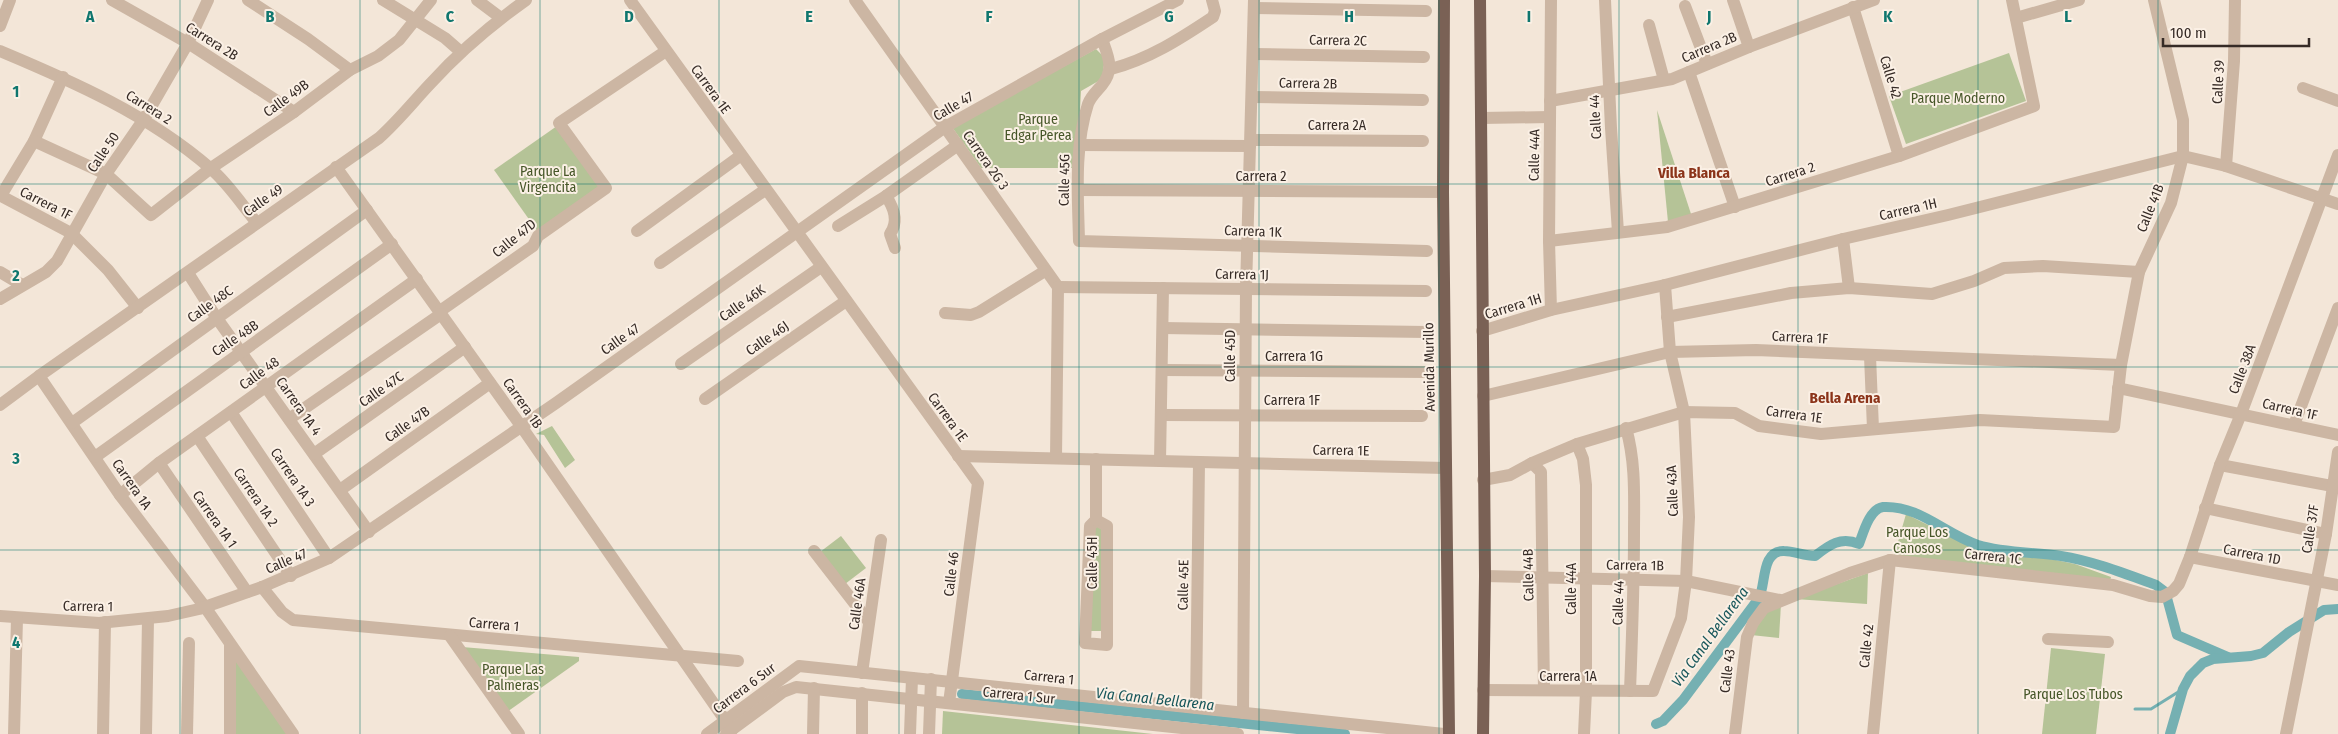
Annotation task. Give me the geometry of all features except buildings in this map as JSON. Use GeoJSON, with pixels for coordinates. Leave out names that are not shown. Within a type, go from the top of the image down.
{"type":"FeatureCollection","features":[{"type":"Feature","properties":{"kind":"main road","name":"Avenida Murillo"},"geometry":{"type":"LineString","coordinates":[[1444,0],[1443,192],[1449,734]]}},
{"type":"Feature","properties":{"kind":"main road"},"geometry":{"type":"LineString","coordinates":[[1480,0],[1485,576],[1483,734]]}},
{"type":"Feature","properties":{"kind":"street"},"geometry":{"type":"LineString","coordinates":[[0,26],[10,0]]}},
{"type":"Feature","properties":{"kind":"street","name":"Carrera 2B"},"geometry":{"type":"LineString","coordinates":[[112,0],[188,43],[294,112]]}},
{"type":"Feature","properties":{"kind":"street","name":"Calle 50"},"geometry":{"type":"LineString","coordinates":[[0,300],[46,272],[57,261],[71,233],[106,174],[144,119],[188,43],[208,0]]}},
{"type":"Feature","properties":{"kind":"street"},"geometry":{"type":"LineString","coordinates":[[248,0],[308,39],[350,70]]}},
{"type":"Feature","properties":{"kind":"street"},"geometry":{"type":"LineString","coordinates":[[383,0],[461,52]]}},
{"type":"Feature","properties":{"kind":"street","name":"Calle 49B"},"geometry":{"type":"LineString","coordinates":[[106,174],[151,215],[211,168],[294,112],[350,70],[378,56],[399,40],[431,0]]}},
{"type":"Feature","properties":{"kind":"street"},"geometry":{"type":"LineString","coordinates":[[477,0],[501,18]]}},
{"type":"Feature","properties":{"kind":"street","name":"Calle 49"},"geometry":{"type":"LineString","coordinates":[[0,405],[38,376],[379,138],[461,52],[501,18],[526,0]]}},
{"type":"Feature","properties":{"kind":"street","name":"Carrera 1E"},"geometry":{"type":"LineString","coordinates":[[630,0],[740,156],[958,456],[1445,468]]}},
{"type":"Feature","properties":{"kind":"street","name":"Carrera 2G 3"},"geometry":{"type":"LineString","coordinates":[[855,0],[1058,287]]}},
{"type":"Feature","properties":{"kind":"street","name":"Calle 47"},"geometry":{"type":"LineString","coordinates":[[205,607],[291,576],[329,558],[556,403],[945,127],[1102,39],[1178,0]]}},
{"type":"Feature","properties":{"kind":"street"},"geometry":{"type":"LineString","coordinates":[[1102,39],[1109,58],[1110,69],[1136,62],[1176,42],[1213,17],[1215,11],[1212,0]]}},
{"type":"Feature","properties":{"kind":"street","name":"Calle 44A"},"geometry":{"type":"LineString","coordinates":[[1551,0],[1548,241],[1551,310]]}},
{"type":"Feature","properties":{"kind":"street","name":"Calle 44"},"geometry":{"type":"LineString","coordinates":[[1605,0],[1618,232]]}},
{"type":"Feature","properties":{"kind":"street"},"geometry":{"type":"LineString","coordinates":[[1733,0],[1749,46]]}},
{"type":"Feature","properties":{"kind":"street","name":"Carrera 2B"},"geometry":{"type":"LineString","coordinates":[[1550,101],[1664,80],[1749,46],[1874,0]]}},
{"type":"Feature","properties":{"kind":"street"},"geometry":{"type":"LineString","coordinates":[[2012,0],[2016,18],[2079,0]]}},
{"type":"Feature","properties":{"kind":"street","name":"Calle 41B"},"geometry":{"type":"LineString","coordinates":[[2114,427],[2118,388],[2139,272],[2171,203],[2183,156],[2183,120],[2154,0]]}},
{"type":"Feature","properties":{"kind":"street","name":"Calle 39"},"geometry":{"type":"LineString","coordinates":[[2226,166],[2234,61],[2235,0]]}},
{"type":"Feature","properties":{"kind":"street"},"geometry":{"type":"LineString","coordinates":[[1254,4],[1426,11]]}},
{"type":"Feature","properties":{"kind":"street","name":"Calle 45D"},"geometry":{"type":"LineString","coordinates":[[1243,713],[1246,289],[1254,4]]}},
{"type":"Feature","properties":{"kind":"street"},"geometry":{"type":"LineString","coordinates":[[1685,6],[1707,64]]}},
{"type":"Feature","properties":{"kind":"street","name":"Calle 42"},"geometry":{"type":"LineString","coordinates":[[1853,7],[1899,156]]}},
{"type":"Feature","properties":{"kind":"street","name":"Carrera 2"},"geometry":{"type":"LineString","coordinates":[[1548,241],[1668,226],[1899,156],[2034,106],[2016,18]]}},
{"type":"Feature","properties":{"kind":"street"},"geometry":{"type":"LineString","coordinates":[[1649,24],[1664,80]]}},
{"type":"Feature","properties":{"kind":"street","name":"Calle 47D"},"geometry":{"type":"LineString","coordinates":[[289,419],[533,246],[538,236],[606,188],[559,123],[666,50]]}},
{"type":"Feature","properties":{"kind":"street","name":"Carrera 2"},"geometry":{"type":"LineString","coordinates":[[0,51],[64,77],[144,119],[211,168],[257,223]]}},
{"type":"Feature","properties":{"kind":"street","name":"Carrera 2C"},"geometry":{"type":"LineString","coordinates":[[1253,54],[1424,57]]}},
{"type":"Feature","properties":{"kind":"street","name":"Calle 45G"},"geometry":{"type":"LineString","coordinates":[[1078,241],[1080,145],[1090,98],[1104,83],[1110,69]]}},
{"type":"Feature","properties":{"kind":"street"},"geometry":{"type":"LineString","coordinates":[[1688,72],[1735,207]]}},
{"type":"Feature","properties":{"kind":"street"},"geometry":{"type":"LineString","coordinates":[[6,175],[34,141],[64,77]]}},
{"type":"Feature","properties":{"kind":"street"},"geometry":{"type":"LineString","coordinates":[[2302,88],[2338,101]]}},
{"type":"Feature","properties":{"kind":"street","name":"Carrera 2B"},"geometry":{"type":"LineString","coordinates":[[1252,97],[1423,100]]}},
{"type":"Feature","properties":{"kind":"street"},"geometry":{"type":"LineString","coordinates":[[1481,118],[1550,117]]}},
{"type":"Feature","properties":{"kind":"street"},"geometry":{"type":"LineString","coordinates":[[34,141],[106,174]]}},
{"type":"Feature","properties":{"kind":"street","name":"Carrera 2A"},"geometry":{"type":"LineString","coordinates":[[1080,145],[1423,141]]}},
{"type":"Feature","properties":{"kind":"street"},"geometry":{"type":"LineString","coordinates":[[838,226],[886,196],[958,145]]}},
{"type":"Feature","properties":{"kind":"street","name":"Calle 38A"},"geometry":{"type":"LineString","coordinates":[[2167,594],[2178,584],[2190,557],[2220,465],[2242,414],[2338,155]]}},
{"type":"Feature","properties":{"kind":"street"},"geometry":{"type":"LineString","coordinates":[[637,231],[740,156]]}},
{"type":"Feature","properties":{"kind":"street","name":"Carrera 1H"},"geometry":{"type":"LineString","coordinates":[[1482,331],[1551,310],[1665,285],[1843,239],[1948,215],[2183,156],[2226,166],[2338,204]]}},
{"type":"Feature","properties":{"kind":"street","name":"Carrera 1B"},"geometry":{"type":"LineString","coordinates":[[336,167],[683,657],[728,728]]}},
{"type":"Feature","properties":{"kind":"street","name":"Carrera 1F"},"geometry":{"type":"LineString","coordinates":[[6,175],[2,194],[6,200],[71,233],[108,270],[138,308]]}},
{"type":"Feature","properties":{"kind":"street"},"geometry":{"type":"LineString","coordinates":[[660,263],[765,190]]}},
{"type":"Feature","properties":{"kind":"street","name":"Carrera 2"},"geometry":{"type":"LineString","coordinates":[[1078,190],[1443,192]]}},
{"type":"Feature","properties":{"kind":"street"},"geometry":{"type":"LineString","coordinates":[[886,196],[893,207],[894,228],[890,234],[895,248]]}},
{"type":"Feature","properties":{"kind":"street","name":"Calle 48C"},"geometry":{"type":"LineString","coordinates":[[72,423],[216,317],[367,210]]}},
{"type":"Feature","properties":{"kind":"street"},"geometry":{"type":"LineString","coordinates":[[1843,239],[1849,288]]}},
{"type":"Feature","properties":{"kind":"street","name":"Carrera 1K"},"geometry":{"type":"LineString","coordinates":[[1078,241],[1427,251]]}},
{"type":"Feature","properties":{"kind":"street","name":"Calle 48B"},"geometry":{"type":"LineString","coordinates":[[95,457],[392,244]]}},
{"type":"Feature","properties":{"kind":"street"},"geometry":{"type":"LineString","coordinates":[[1667,317],[1791,293],[1849,288],[1932,294],[1974,281],[2004,268],[2043,266],[2139,272]]}},
{"type":"Feature","properties":{"kind":"street","name":"Calle 46K"},"geometry":{"type":"LineString","coordinates":[[681,364],[821,267]]}},
{"type":"Feature","properties":{"kind":"street"},"geometry":{"type":"LineString","coordinates":[[945,313],[972,314],[979,312],[1045,271]]}},
{"type":"Feature","properties":{"kind":"street"},"geometry":{"type":"LineString","coordinates":[[0,272],[22,285]]}},
{"type":"Feature","properties":{"kind":"street","name":"Carrera 1A 4"},"geometry":{"type":"LineString","coordinates":[[188,273],[216,317],[369,532]]}},
{"type":"Feature","properties":{"kind":"street","name":"Calle 48"},"geometry":{"type":"LineString","coordinates":[[120,495],[159,463],[417,279]]}},
{"type":"Feature","properties":{"kind":"street","name":"Calle 43A"},"geometry":{"type":"LineString","coordinates":[[1653,692],[1681,618],[1686,581],[1688,517],[1684,412],[1670,352],[1665,285]]}},
{"type":"Feature","properties":{"kind":"street"},"geometry":{"type":"LineString","coordinates":[[1056,458],[1058,287]]}},
{"type":"Feature","properties":{"kind":"street","name":"Carrera 1J"},"geometry":{"type":"LineString","coordinates":[[1058,287],[1426,291]]}},
{"type":"Feature","properties":{"kind":"street"},"geometry":{"type":"LineString","coordinates":[[1160,461],[1163,288]]}},
{"type":"Feature","properties":{"kind":"street","name":"Calle 46J"},"geometry":{"type":"LineString","coordinates":[[706,399],[846,302]]}},
{"type":"Feature","properties":{"kind":"street"},"geometry":{"type":"LineString","coordinates":[[2294,425],[2338,308]]}},
{"type":"Feature","properties":{"kind":"street"},"geometry":{"type":"LineString","coordinates":[[1163,328],[1426,332]]}},
{"type":"Feature","properties":{"kind":"street","name":"Calle 47C"},"geometry":{"type":"LineString","coordinates":[[314,454],[464,347]]}},
{"type":"Feature","properties":{"kind":"street","name":"Carrera 1F"},"geometry":{"type":"LineString","coordinates":[[1483,396],[1670,352],[1756,350],[2122,365]]}},
{"type":"Feature","properties":{"kind":"street"},"geometry":{"type":"LineString","coordinates":[[1870,356],[1872,429]]}},
{"type":"Feature","properties":{"kind":"street","name":"Carrera 1G"},"geometry":{"type":"LineString","coordinates":[[1163,370],[1426,372]]}},
{"type":"Feature","properties":{"kind":"street","name":"Carrera 1A"},"geometry":{"type":"LineString","coordinates":[[38,376],[120,495],[205,607]]}},
{"type":"Feature","properties":{"kind":"street","name":"Calle 47B"},"geometry":{"type":"LineString","coordinates":[[340,490],[490,383]]}},
{"type":"Feature","properties":{"kind":"street","name":"Carrera 1F"},"geometry":{"type":"LineString","coordinates":[[2118,388],[2338,436]]}},
{"type":"Feature","properties":{"kind":"street","name":"Carrera 1A 3"},"geometry":{"type":"LineString","coordinates":[[232,412],[329,558]]}},
{"type":"Feature","properties":{"kind":"street","name":"Carrera 1E"},"geometry":{"type":"LineString","coordinates":[[1483,480],[1510,475],[1532,463],[1578,444],[1684,412],[1735,413],[1759,426],[1821,434],[1980,420],[2114,427]]}},
{"type":"Feature","properties":{"kind":"street","name":"Carrera 1F"},"geometry":{"type":"LineString","coordinates":[[1162,415],[1422,416]]}},
{"type":"Feature","properties":{"kind":"street","name":"Calle 44"},"geometry":{"type":"LineString","coordinates":[[1626,428],[1634,461],[1634,580],[1630,691]]}},
{"type":"Feature","properties":{"kind":"street","name":"Carrera 1A 2"},"geometry":{"type":"LineString","coordinates":[[197,436],[291,576]]}},
{"type":"Feature","properties":{"kind":"street","name":"Calle 44A"},"geometry":{"type":"LineString","coordinates":[[1578,444],[1583,459],[1586,485],[1586,691],[1584,734]]}},
{"type":"Feature","properties":{"kind":"street","name":"Calle 37F"},"geometry":{"type":"LineString","coordinates":[[2286,734],[2335,486],[2338,452]]}},
{"type":"Feature","properties":{"kind":"street","name":"Calle 46"},"geometry":{"type":"LineString","coordinates":[[949,703],[978,483],[958,456]]}},
{"type":"Feature","properties":{"kind":"street","name":"Calle 45H"},"geometry":{"type":"LineString","coordinates":[[1096,459],[1096,520],[1090,526],[1085,643],[1107,645],[1108,526],[1096,520]]}},
{"type":"Feature","properties":{"kind":"street","name":"Calle 45E"},"geometry":{"type":"LineString","coordinates":[[1196,708],[1199,462]]}},
{"type":"Feature","properties":{"kind":"street","name":"Carrera 1A 1"},"geometry":{"type":"LineString","coordinates":[[159,463],[247,592]]}},
{"type":"Feature","properties":{"kind":"street","name":"Calle 44B"},"geometry":{"type":"LineString","coordinates":[[1532,463],[1541,472],[1544,690]]}},
{"type":"Feature","properties":{"kind":"street"},"geometry":{"type":"LineString","coordinates":[[2220,465],[2335,486]]}},
{"type":"Feature","properties":{"kind":"street"},"geometry":{"type":"LineString","coordinates":[[2205,508],[2326,534]]}},
{"type":"Feature","properties":{"kind":"street","name":"Calle 46A"},"geometry":{"type":"LineString","coordinates":[[862,673],[881,540]]}},
{"type":"Feature","properties":{"kind":"street"},"geometry":{"type":"LineString","coordinates":[[814,550],[870,622]]}},
{"type":"Feature","properties":{"kind":"street","name":"Carrera 1D"},"geometry":{"type":"LineString","coordinates":[[2190,557],[2338,585]]}},
{"type":"Feature","properties":{"kind":"street","name":"Calle 42"},"geometry":{"type":"LineString","coordinates":[[1873,734],[1890,560]]}},
{"type":"Feature","properties":{"kind":"street","name":"Carrera 1C"},"geometry":{"type":"LineString","coordinates":[[1784,600],[1850,572],[1890,560],[2113,584],[2150,596],[2167,594]]}},
{"type":"Feature","properties":{"kind":"street","name":"Carrera 1B"},"geometry":{"type":"LineString","coordinates":[[1485,576],[1686,581],[1759,597],[1784,600]]}},
{"type":"Feature","properties":{"kind":"street","name":"Carrera 1"},"geometry":{"type":"LineString","coordinates":[[262,587],[282,612],[293,620],[450,636],[738,661]]}},
{"type":"Feature","properties":{"kind":"street","name":"Calle 43"},"geometry":{"type":"LineString","coordinates":[[1735,734],[1747,637],[1753,623],[1764,608],[1784,600]]}},
{"type":"Feature","properties":{"kind":"street"},"geometry":{"type":"LineString","coordinates":[[205,607],[230,646],[293,734]]}},
{"type":"Feature","properties":{"kind":"street","name":"Carrera 1"},"geometry":{"type":"LineString","coordinates":[[0,616],[105,622],[148,619],[205,607]]}},
{"type":"Feature","properties":{"kind":"street"},"geometry":{"type":"LineString","coordinates":[[14,734],[17,618]]}},
{"type":"Feature","properties":{"kind":"street"},"geometry":{"type":"LineString","coordinates":[[146,734],[148,619]]}},
{"type":"Feature","properties":{"kind":"street"},"geometry":{"type":"LineString","coordinates":[[104,734],[105,622]]}},
{"type":"Feature","properties":{"kind":"street"},"geometry":{"type":"LineString","coordinates":[[450,636],[520,734]]}},
{"type":"Feature","properties":{"kind":"street"},"geometry":{"type":"LineString","coordinates":[[2048,638],[2108,642]]}},
{"type":"Feature","properties":{"kind":"street"},"geometry":{"type":"LineString","coordinates":[[187,734],[189,643]]}},
{"type":"Feature","properties":{"kind":"street"},"geometry":{"type":"LineString","coordinates":[[230,646],[230,734]]}},
{"type":"Feature","properties":{"kind":"street","name":"Carrera 1"},"geometry":{"type":"LineString","coordinates":[[799,666],[1444,734]]}},
{"type":"Feature","properties":{"kind":"street","name":"Carrera 6 Sur"},"geometry":{"type":"LineString","coordinates":[[728,728],[799,666]]}},
{"type":"Feature","properties":{"kind":"street"},"geometry":{"type":"LineString","coordinates":[[910,734],[912,678]]}},
{"type":"Feature","properties":{"kind":"street"},"geometry":{"type":"LineString","coordinates":[[930,734],[931,680]]}},
{"type":"Feature","properties":{"kind":"street","name":"Carrera 6 Sur"},"geometry":{"type":"LineString","coordinates":[[707,734],[728,728],[783,692],[796,687]]}},
{"type":"Feature","properties":{"kind":"street","name":"Carrera 1 Sur"},"geometry":{"type":"LineString","coordinates":[[796,687],[1238,734]]}},
{"type":"Feature","properties":{"kind":"street"},"geometry":{"type":"LineString","coordinates":[[813,734],[814,688]]}},
{"type":"Feature","properties":{"kind":"street","name":"Carrera 1A"},"geometry":{"type":"LineString","coordinates":[[1484,690],[1653,692]]}},
{"type":"Feature","properties":{"kind":"street"},"geometry":{"type":"LineString","coordinates":[[862,693],[862,734]]}},
{"type":"Feature","properties":{"kind":"green space","name":"Parque Edgar Perea"},"geometry":{"type":"Polygon","coordinates":[[[1096,49],[1105,58],[1102,79],[1081,91],[1077,168],[981,168],[952,127],[1096,49]]]}},
{"type":"Feature","properties":{"kind":"green space","name":"Parque Moderno"},"geometry":{"type":"Polygon","coordinates":[[[2009,53],[2026,101],[1906,144],[1889,96],[2009,53]]]}},
{"type":"Feature","properties":{"kind":"green space"},"geometry":{"type":"Polygon","coordinates":[[[1657,110],[1692,217],[1668,222],[1657,110]]]}},
{"type":"Feature","properties":{"kind":"green space","name":"Parque La Virgencita"},"geometry":{"type":"Polygon","coordinates":[[[557,126],[601,188],[538,232],[494,170],[557,126]]]}},
{"type":"Feature","properties":{"kind":"green space"},"geometry":{"type":"Polygon","coordinates":[[[552,426],[575,460],[565,468],[544,435],[536,434],[552,426]]]}},
{"type":"Feature","properties":{"kind":"green space","name":"Parque Los Canosos"},"geometry":{"type":"Polygon","coordinates":[[[1906,514],[1982,552],[2046,558],[2075,564],[2111,577],[2110,581],[1894,556],[1906,514]]]}},
{"type":"Feature","properties":{"kind":"green space"},"geometry":{"type":"Polygon","coordinates":[[[1094,527],[1104,527],[1102,631],[1090,631],[1094,527]]]}},
{"type":"Feature","properties":{"kind":"green space"},"geometry":{"type":"Polygon","coordinates":[[[841,536],[866,568],[845,584],[820,552],[841,536]]]}},
{"type":"Feature","properties":{"kind":"green space"},"geometry":{"type":"Polygon","coordinates":[[[1868,573],[1867,604],[1795,599],[1868,573]]]}},
{"type":"Feature","properties":{"kind":"green space"},"geometry":{"type":"Polygon","coordinates":[[[1781,604],[1779,638],[1751,635],[1765,610],[1781,604]]]}},
{"type":"Feature","properties":{"kind":"green space"},"geometry":{"type":"Polygon","coordinates":[[[231,646],[290,734],[230,734],[231,646]]]}},
{"type":"Feature","properties":{"kind":"green space","name":"Parque Las Palmeras"},"geometry":{"type":"Polygon","coordinates":[[[462,647],[579,657],[579,661],[507,712],[462,647]]]}},
{"type":"Feature","properties":{"kind":"green space","name":"Parque Los Tubos"},"geometry":{"type":"Polygon","coordinates":[[[2051,648],[2105,654],[2096,734],[2042,734],[2051,648]]]}},
{"type":"Feature","properties":{"kind":"green space"},"geometry":{"type":"Polygon","coordinates":[[[943,711],[1153,734],[942,734],[943,711]]]}},
{"type":"Feature","properties":{"kind":"waterway","name":"Via Canal Bellarena"},"geometry":{"type":"LineString","coordinates":[[1656,724],[1663,721],[1683,700],[1759,598],[1771,556],[1777,552],[1784,551],[1815,556],[1830,545],[1841,541],[1859,544],[1870,517],[1874,512],[1883,507],[1896,508],[1920,515],[1978,545],[1998,550],[2073,558],[2109,568],[2156,585],[2164,591],[2167,598],[2177,635],[2228,657]]}},
{"type":"Feature","properties":{"kind":"waterway"},"geometry":{"type":"LineString","coordinates":[[2170,734],[2183,689],[2190,676],[2203,663],[2213,659],[2251,656],[2263,653],[2289,632],[2324,610],[2338,609]]}},
{"type":"Feature","properties":{"kind":"waterway"},"geometry":{"type":"LineString","coordinates":[[2135,709],[2151,709],[2183,689]]}},
{"type":"Feature","properties":{"kind":"waterway","name":"Via Canal Bellarena"},"geometry":{"type":"LineString","coordinates":[[962,694],[1345,734]]}},
{"type":"Feature","properties":{"kind":"district","name":"Villa Blanca"},"geometry":{"type":"Point","coordinates":[1694,173]}},
{"type":"Feature","properties":{"kind":"district","name":"Bella Arena"},"geometry":{"type":"Point","coordinates":[1845,398]}}]}
